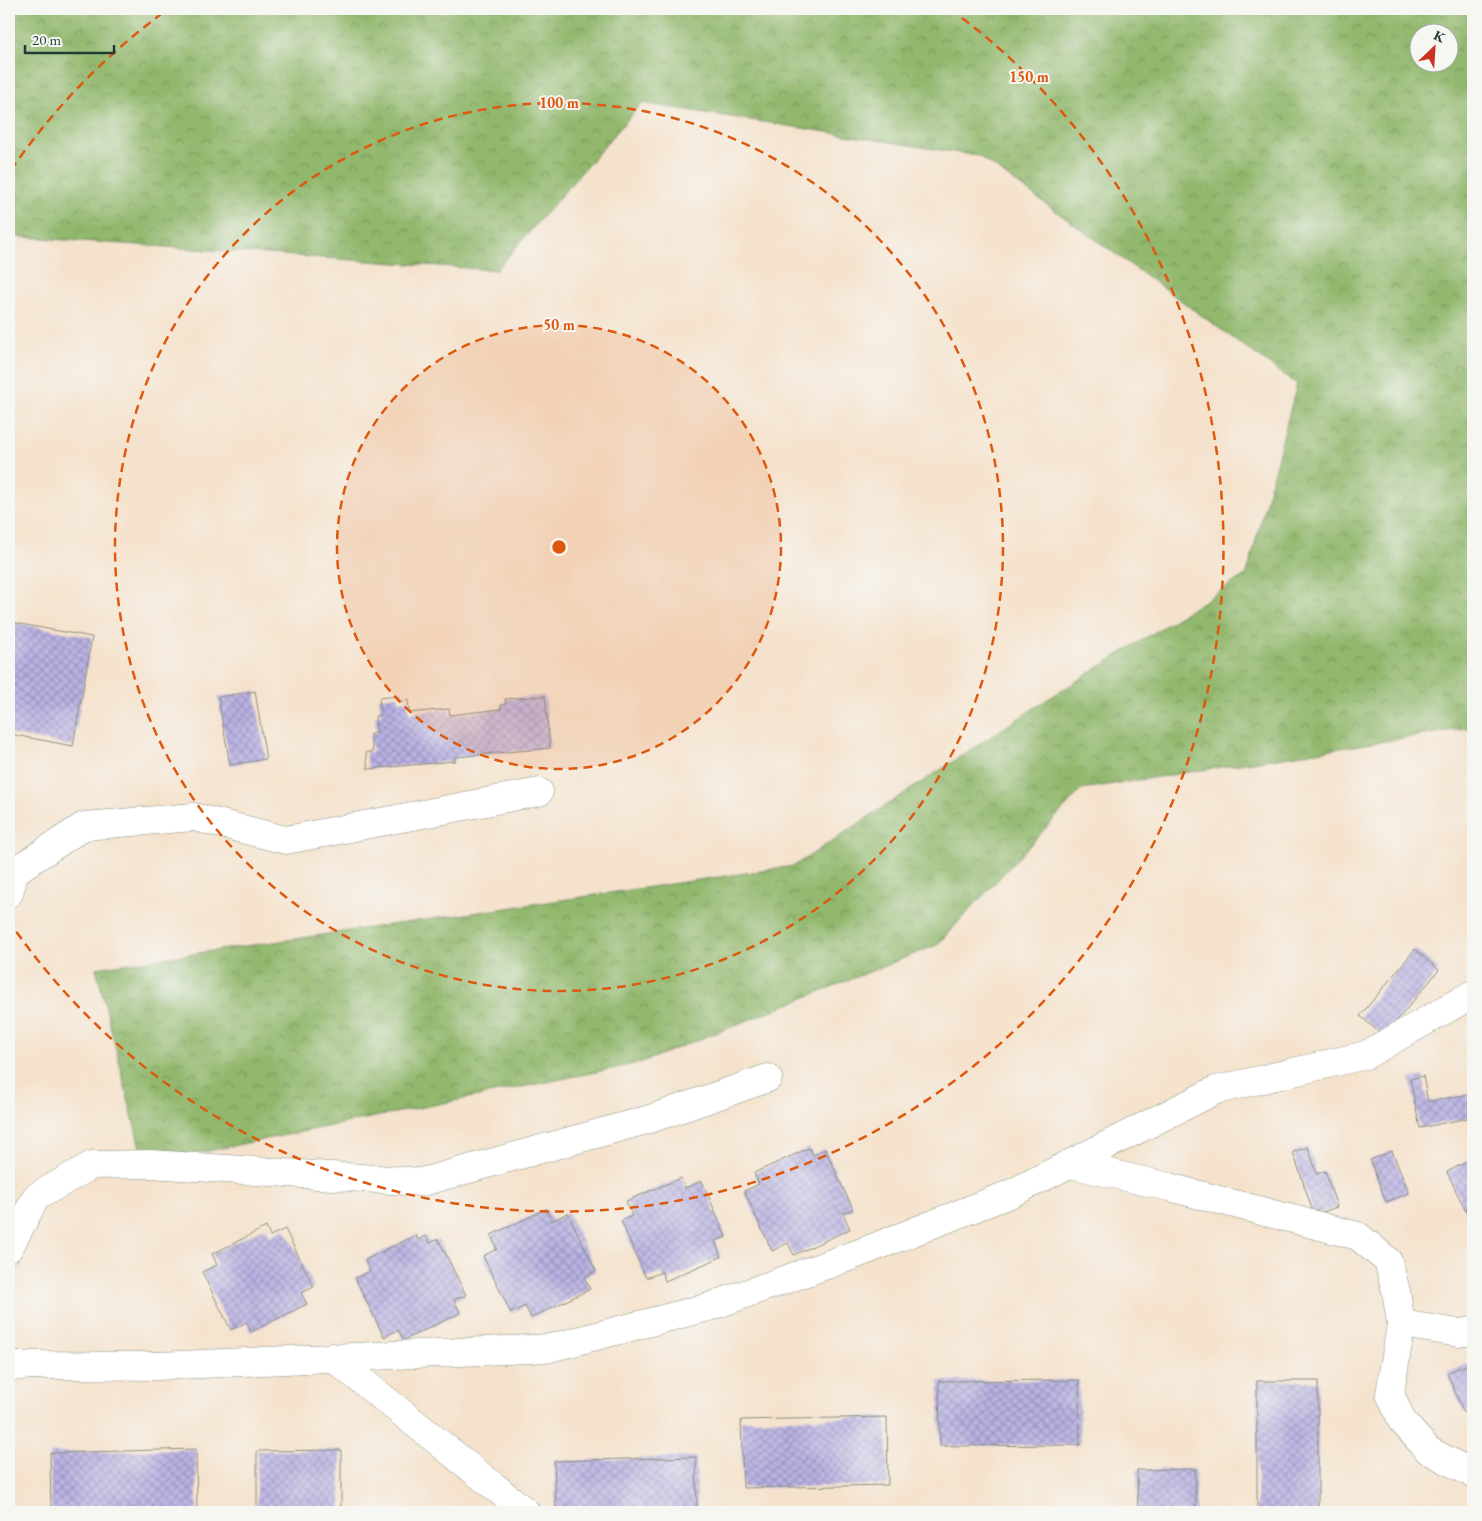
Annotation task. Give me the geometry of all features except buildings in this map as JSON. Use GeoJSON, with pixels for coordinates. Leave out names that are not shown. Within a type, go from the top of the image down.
{"type":"FeatureCollection","features":[{"type":"Feature","properties":{"kind":"street"},"geometry":{"type":"LineString","coordinates":[[9,893],[15,870],[84,826],[194,816],[286,840],[539,792]]}},
{"type":"Feature","properties":{"kind":"street"},"geometry":{"type":"LineString","coordinates":[[9,1367],[33,1365],[158,1366],[550,1348],[709,1307],[856,1254],[1012,1193],[1216,1090],[1366,1055],[1473,994]]}},
{"type":"Feature","properties":{"kind":"street"},"geometry":{"type":"LineString","coordinates":[[9,1248],[36,1197],[92,1165],[151,1164],[422,1182],[650,1119],[768,1078]]}},
{"type":"Feature","properties":{"kind":"street"},"geometry":{"type":"LineString","coordinates":[[1070,1164],[1169,1187],[1358,1236],[1388,1261],[1396,1291],[1401,1324],[1390,1394],[1402,1421],[1428,1450],[1473,1474]]}},
{"type":"Feature","properties":{"kind":"street"},"geometry":{"type":"LineString","coordinates":[[1401,1324],[1459,1333],[1473,1331]]}},
{"type":"Feature","properties":{"kind":"street"},"geometry":{"type":"LineString","coordinates":[[332,1357],[526,1512]]}},
{"type":"Feature","properties":{"kind":"green space"},"geometry":{"type":"Polygon","coordinates":[[[9,9],[1473,9],[1473,727],[1082,789],[937,945],[640,1063],[144,1164],[96,968],[794,866],[1045,701],[1247,574],[1297,384],[979,156],[642,103],[496,270],[9,236],[9,9]]]}}]}
